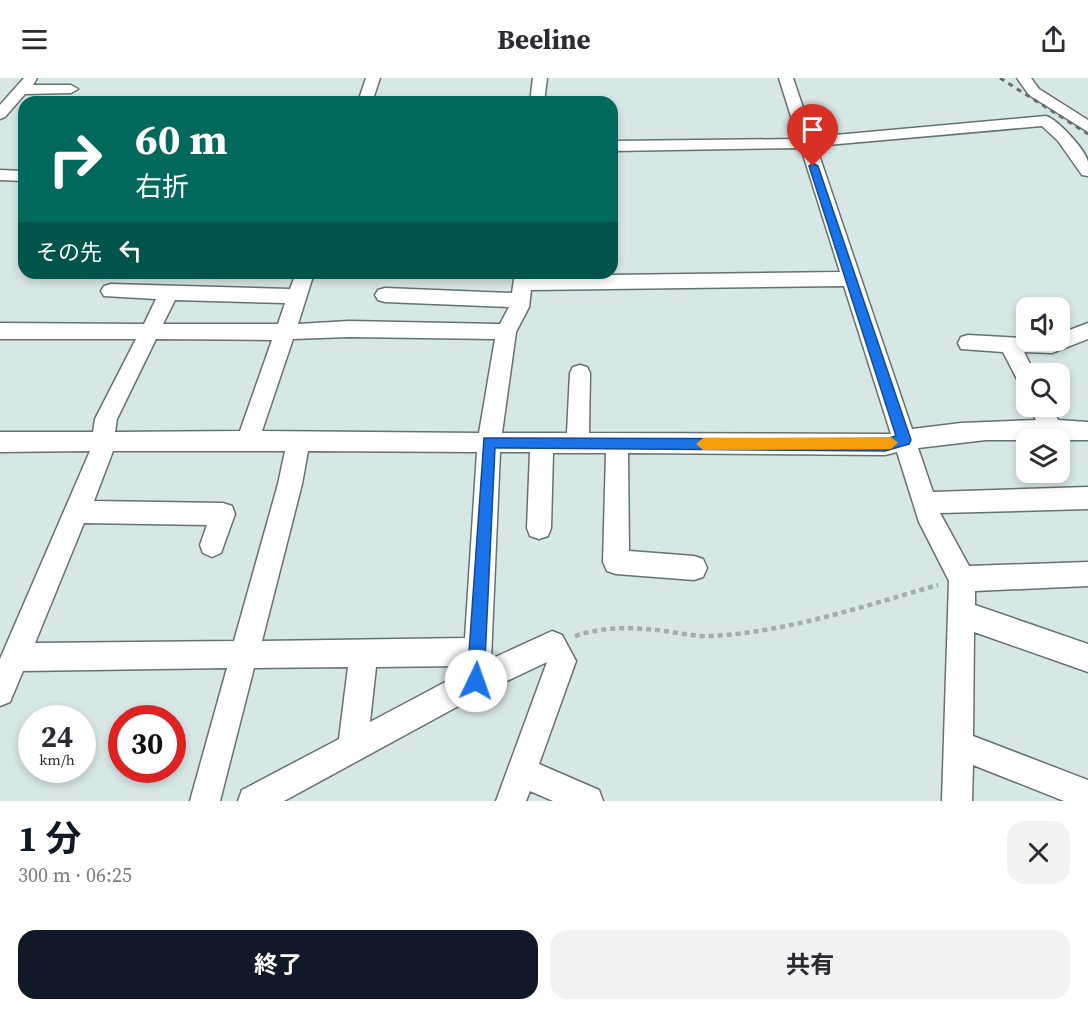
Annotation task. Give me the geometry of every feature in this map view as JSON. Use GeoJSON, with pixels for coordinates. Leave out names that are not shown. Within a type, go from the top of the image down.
{"type":"FeatureCollection","features":[{"type":"Feature","properties":{"kind":"street"},"geometry":{"type":"LineString","coordinates":[[367,96],[373,78]]}},
{"type":"Feature","properties":{"kind":"street"},"geometry":{"type":"LineString","coordinates":[[538,96],[540,78]]}},
{"type":"Feature","properties":{"kind":"street"},"geometry":{"type":"LineString","coordinates":[[786,78],[931,522],[962,579],[957,801]]}},
{"type":"Feature","properties":{"kind":"street"},"geometry":{"type":"LineString","coordinates":[[1024,78],[1034,92],[1088,127]]}},
{"type":"Feature","properties":{"kind":"street"},"geometry":{"type":"LineString","coordinates":[[0,114],[27,84],[71,89]]}},
{"type":"Feature","properties":{"kind":"street"},"geometry":{"type":"LineString","coordinates":[[618,146],[806,143],[1046,121],[1064,138],[1088,171]]}},
{"type":"Feature","properties":{"kind":"street"},"geometry":{"type":"LineString","coordinates":[[0,175],[18,176]]}},
{"type":"Feature","properties":{"kind":"street"},"geometry":{"type":"LineString","coordinates":[[248,441],[303,279]]}},
{"type":"Feature","properties":{"kind":"street"},"geometry":{"type":"LineString","coordinates":[[385,296],[522,285],[851,279]]}},
{"type":"Feature","properties":{"kind":"street"},"geometry":{"type":"LineString","coordinates":[[476,681],[489,442],[506,332],[522,285]]}},
{"type":"Feature","properties":{"kind":"street"},"geometry":{"type":"LineString","coordinates":[[111,291],[297,296]]}},
{"type":"Feature","properties":{"kind":"street"},"geometry":{"type":"LineString","coordinates":[[169,293],[106,419],[101,456],[5,676],[242,655],[477,652]]}},
{"type":"Feature","properties":{"kind":"street"},"geometry":{"type":"LineString","coordinates":[[0,331],[284,332],[350,329],[506,332]]}},
{"type":"Feature","properties":{"kind":"street"},"geometry":{"type":"LineString","coordinates":[[969,343],[1052,345],[1088,332]]}},
{"type":"Feature","properties":{"kind":"street"},"geometry":{"type":"LineString","coordinates":[[1010,344],[1019,363]]}},
{"type":"Feature","properties":{"kind":"street"},"geometry":{"type":"LineString","coordinates":[[578,443],[580,373]]}},
{"type":"Feature","properties":{"kind":"street"},"geometry":{"type":"LineString","coordinates":[[1045,417],[1051,429]]}},
{"type":"Feature","properties":{"kind":"street"},"geometry":{"type":"LineString","coordinates":[[0,442],[298,441],[885,445],[954,432],[1016,430]]}},
{"type":"Feature","properties":{"kind":"street"},"geometry":{"type":"LineString","coordinates":[[1070,430],[1088,431]]}},
{"type":"Feature","properties":{"kind":"street"},"geometry":{"type":"LineString","coordinates":[[205,801],[242,655],[290,484],[298,441]]}},
{"type":"Feature","properties":{"kind":"street"},"geometry":{"type":"LineString","coordinates":[[539,528],[542,443]]}},
{"type":"Feature","properties":{"kind":"street"},"geometry":{"type":"LineString","coordinates":[[617,443],[616,562],[694,567]]}},
{"type":"Feature","properties":{"kind":"street"},"geometry":{"type":"LineString","coordinates":[[925,503],[1088,498]]}},
{"type":"Feature","properties":{"kind":"street"},"geometry":{"type":"LineString","coordinates":[[77,512],[223,514],[212,545]]}},
{"type":"Feature","properties":{"kind":"street"},"geometry":{"type":"LineString","coordinates":[[962,579],[1088,574]]}},
{"type":"Feature","properties":{"kind":"street"},"geometry":{"type":"LineString","coordinates":[[962,614],[1088,658]]}},
{"type":"Feature","properties":{"kind":"street"},"geometry":{"type":"LineString","coordinates":[[266,799],[352,748],[476,681],[552,645],[562,661],[512,801]]}},
{"type":"Feature","properties":{"kind":"street"},"geometry":{"type":"LineString","coordinates":[[352,748],[364,653]]}},
{"type":"Feature","properties":{"kind":"street"},"geometry":{"type":"LineString","coordinates":[[959,745],[1088,795]]}},
{"type":"Feature","properties":{"kind":"street"},"geometry":{"type":"LineString","coordinates":[[522,772],[588,801]]}},
{"type":"Feature","properties":{"kind":"path"},"geometry":{"type":"LineString","coordinates":[[552,645],[597,629],[617,627],[707,636],[734,633],[844,612],[962,579]]}},
{"type":"Feature","properties":{"kind":"railway"},"geometry":{"type":"LineString","coordinates":[[1000,78],[1088,134]]}},
{"type":"Feature","properties":{"kind":"slow traffic"},"geometry":{"type":"LineString","coordinates":[[703,444],[885,445],[891,443]]}},
{"type":"Feature","properties":{"kind":"route"},"geometry":{"type":"LineString","coordinates":[[476,681],[489,442],[885,445],[904,440],[813,166]]}}]}
